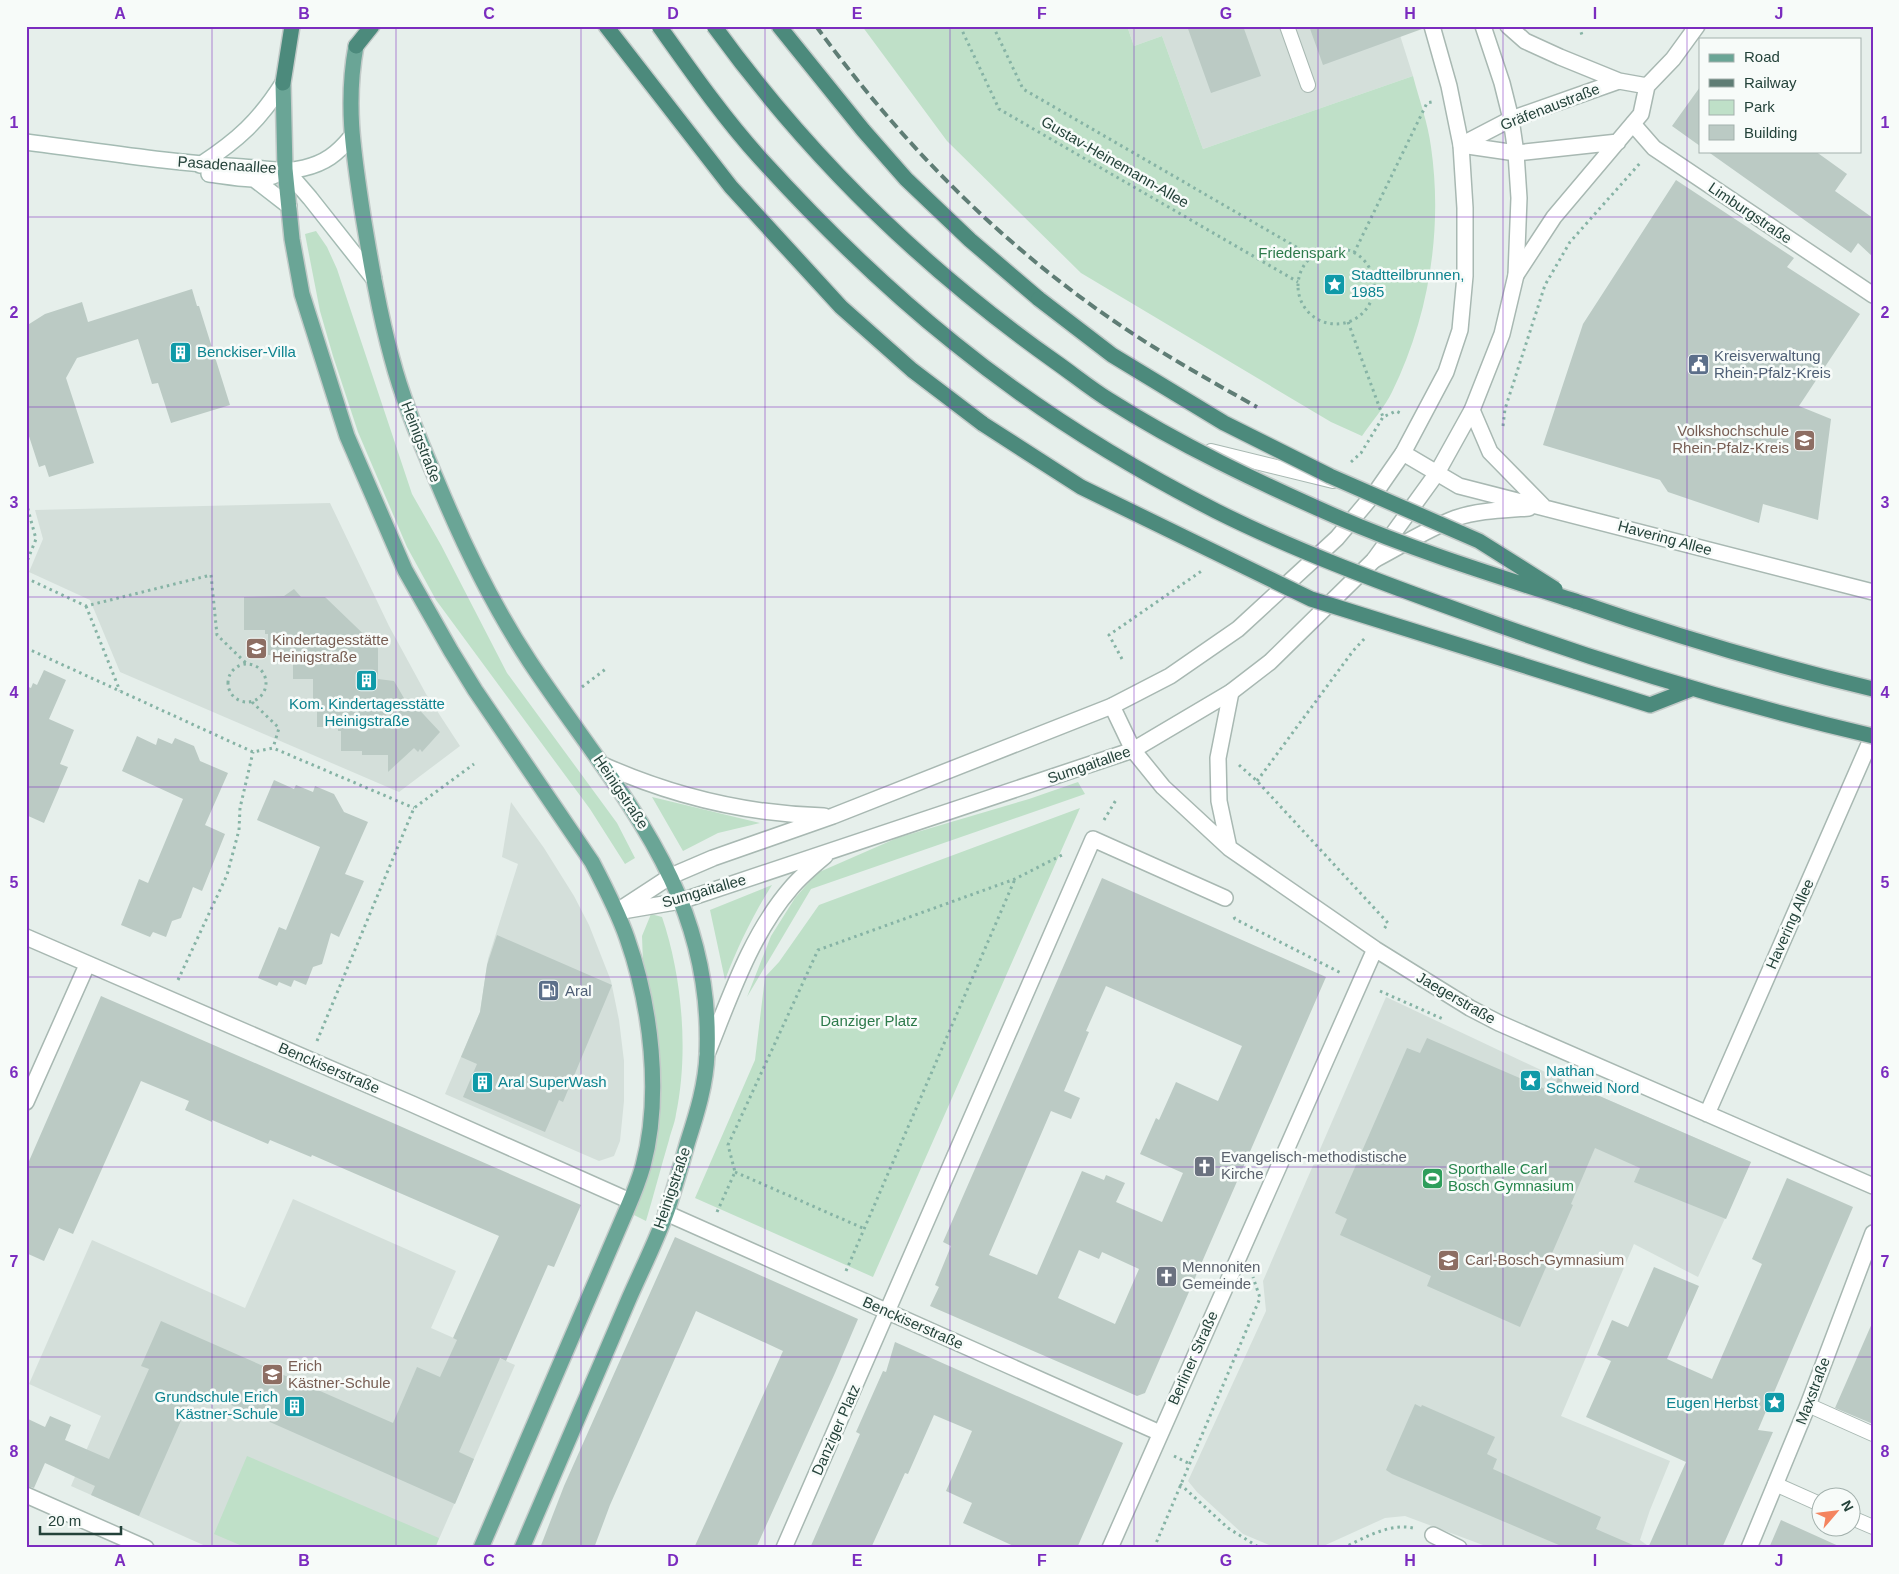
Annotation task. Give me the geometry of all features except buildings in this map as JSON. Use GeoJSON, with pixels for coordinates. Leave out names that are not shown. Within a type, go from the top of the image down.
{"type":"FeatureCollection","features":[{"type":"Feature","properties":{"kind":"highway"},"geometry":{"type":"LineString","coordinates":[[284,83],[292,26]]}},
{"type":"Feature","properties":{"kind":"highway"},"geometry":{"type":"LineString","coordinates":[[356,46],[360,26]]}},
{"type":"Feature","properties":{"kind":"highway"},"geometry":{"type":"LineString","coordinates":[[356,46],[372,26]]}},
{"type":"Feature","properties":{"kind":"highway"},"geometry":{"type":"LineString","coordinates":[[606,26],[731,187],[841,307],[920,376],[983,424],[1081,487],[1311,599],[1650,705],[1691,689]]}},
{"type":"Feature","properties":{"kind":"highway"},"geometry":{"type":"LineString","coordinates":[[659,26],[696,79],[758,156],[826,227],[894,293],[956,346],[1075,429],[1132,464],[1218,511],[1306,552],[1412,594],[1545,642],[1691,689],[1873,736]]}},
{"type":"Feature","properties":{"kind":"highway"},"geometry":{"type":"LineString","coordinates":[[714,26],[762,90],[805,140],[848,186],[927,262],[990,315],[1108,399],[1164,432],[1251,478],[1337,517],[1426,552],[1636,622],[1791,670],[1873,689]]}},
{"type":"Feature","properties":{"kind":"highway"},"geometry":{"type":"LineString","coordinates":[[779,26],[863,130],[906,179],[970,240],[1039,299],[1112,355],[1224,423],[1330,476],[1479,541],[1575,602]]}},
{"type":"Feature","properties":{"kind":"main road","name":"Heinigstraße"},"geometry":{"type":"LineString","coordinates":[[356,46],[350,100],[351,138],[374,279],[392,360],[412,424],[460,535],[492,598],[529,661],[640,819],[671,876],[694,937],[702,976],[706,1010],[707,1054],[704,1084],[666,1213],[522,1548]]}},
{"type":"Feature","properties":{"kind":"main road"},"geometry":{"type":"LineString","coordinates":[[284,83],[285,169],[292,239],[302,294],[347,436],[405,570],[475,690],[592,862],[617,912],[635,963],[644,998],[651,1046],[652,1092],[649,1136],[643,1166],[630,1201],[481,1548]]}},
{"type":"Feature","properties":{"kind":"street","name":"Sumgaitallee"},"geometry":{"type":"LineString","coordinates":[[617,912],[671,876],[713,858],[833,816],[1112,706],[1170,676],[1238,629],[1338,538],[1378,489],[1403,453],[1446,372],[1460,330],[1465,276],[1465,208],[1461,145],[1452,96],[1432,26]]}},
{"type":"Feature","properties":{"kind":"street"},"geometry":{"type":"LineString","coordinates":[[1483,26],[1502,83],[1511,119],[1516,153],[1519,198],[1516,275]]}},
{"type":"Feature","properties":{"kind":"street","name":"Gräfenaustraße"},"geometry":{"type":"LineString","coordinates":[[1508,26],[1525,41],[1619,81],[1647,86]]}},
{"type":"Feature","properties":{"kind":"street"},"geometry":{"type":"LineString","coordinates":[[1516,275],[1554,217],[1641,114],[1647,86],[1673,59],[1697,26]]}},
{"type":"Feature","properties":{"kind":"street","name":"Gräfenaustraße"},"geometry":{"type":"LineString","coordinates":[[1461,145],[1511,119],[1619,81]]}},
{"type":"Feature","properties":{"kind":"street"},"geometry":{"type":"LineString","coordinates":[[200,165],[250,128],[268,107],[284,83]]}},
{"type":"Feature","properties":{"kind":"street","name":"Limburgstraße"},"geometry":{"type":"LineString","coordinates":[[1633,124],[1654,148],[1873,295]]}},
{"type":"Feature","properties":{"kind":"street"},"geometry":{"type":"LineString","coordinates":[[285,169],[303,168],[322,162],[338,153],[351,138]]}},
{"type":"Feature","properties":{"kind":"street","name":"Pasadenaallee"},"geometry":{"type":"LineString","coordinates":[[26,142],[200,165],[285,169]]}},
{"type":"Feature","properties":{"kind":"street","name":"Gräfenaustraße"},"geometry":{"type":"LineString","coordinates":[[1461,145],[1516,153],[1618,142]]}},
{"type":"Feature","properties":{"kind":"street","name":"Pasadenaallee"},"geometry":{"type":"LineString","coordinates":[[26,150],[197,173],[254,178],[273,178],[285,169]]}},
{"type":"Feature","properties":{"kind":"street"},"geometry":{"type":"LineString","coordinates":[[285,169],[374,279]]}},
{"type":"Feature","properties":{"kind":"street"},"geometry":{"type":"LineString","coordinates":[[254,178],[289,206]]}},
{"type":"Feature","properties":{"kind":"street","name":"Sumgaitallee"},"geometry":{"type":"LineString","coordinates":[[617,912],[681,901],[1133,750],[1231,692],[1270,662],[1374,560],[1437,473],[1472,410],[1502,334],[1516,275]]}},
{"type":"Feature","properties":{"kind":"street"},"geometry":{"type":"LineString","coordinates":[[1472,410],[1490,452],[1544,507]]}},
{"type":"Feature","properties":{"kind":"street","name":"Havering Allee"},"geometry":{"type":"LineString","coordinates":[[1403,453],[1459,486],[1873,592]]}},
{"type":"Feature","properties":{"kind":"street","name":"Havering Allee"},"geometry":{"type":"LineString","coordinates":[[1374,560],[1436,527],[1458,518],[1489,511],[1544,507]]}},
{"type":"Feature","properties":{"kind":"street"},"geometry":{"type":"LineString","coordinates":[[1229,848],[1219,801],[1218,758],[1231,692]]}},
{"type":"Feature","properties":{"kind":"street","name":"Jaegerstraße"},"geometry":{"type":"LineString","coordinates":[[1112,706],[1133,750],[1163,787],[1229,848],[1375,949],[1470,1008],[1499,1023],[1873,1186]]}},
{"type":"Feature","properties":{"kind":"street","name":"Havering Allee"},"geometry":{"type":"LineString","coordinates":[[1707,1114],[1873,736]]}},
{"type":"Feature","properties":{"kind":"street"},"geometry":{"type":"LineString","coordinates":[[603,765],[641,782],[688,797],[731,807],[795,815],[833,816]]}},
{"type":"Feature","properties":{"kind":"street"},"geometry":{"type":"LineString","coordinates":[[1092,839],[1225,898]]}},
{"type":"Feature","properties":{"kind":"street","name":"Danziger Platz"},"geometry":{"type":"LineString","coordinates":[[784,1548],[1092,839]]}},
{"type":"Feature","properties":{"kind":"street"},"geometry":{"type":"LineString","coordinates":[[707,1054],[731,993],[753,946],[773,913],[791,888],[830,852]]}},
{"type":"Feature","properties":{"kind":"street","name":"Benckiserstraße"},"geometry":{"type":"LineString","coordinates":[[26,937],[630,1201]]}},
{"type":"Feature","properties":{"kind":"street","name":"Berliner Straße"},"geometry":{"type":"LineString","coordinates":[[1110,1548],[1375,949]]}},
{"type":"Feature","properties":{"kind":"street"},"geometry":{"type":"LineString","coordinates":[[26,1102],[87,965]]}},
{"type":"Feature","properties":{"kind":"street","name":"Benckiserstraße"},"geometry":{"type":"LineString","coordinates":[[666,1213],[1160,1433]]}},
{"type":"Feature","properties":{"kind":"street","name":"Maxstraße"},"geometry":{"type":"LineString","coordinates":[[1748,1548],[1808,1405],[1873,1233]]}},
{"type":"Feature","properties":{"kind":"street"},"geometry":{"type":"LineString","coordinates":[[26,1495],[146,1548]]}},
{"type":"Feature","properties":{"kind":"street"},"geometry":{"type":"LineString","coordinates":[[1433,1535],[1459,1548]]}},
{"type":"Feature","properties":{"kind":"lane"},"geometry":{"type":"LineString","coordinates":[[1287,26],[1308,85]]}},
{"type":"Feature","properties":{"kind":"lane"},"geometry":{"type":"LineString","coordinates":[[1211,451],[1331,481],[1378,489]]}},
{"type":"Feature","properties":{"kind":"lane"},"geometry":{"type":"LineString","coordinates":[[1808,1405],[1873,1434]]}},
{"type":"Feature","properties":{"kind":"lane"},"geometry":{"type":"LineString","coordinates":[[1775,1484],[1812,1501]]}},
{"type":"Feature","properties":{"kind":"path","name":"Gustav-Heinemann-Allee"},"geometry":{"type":"LineString","coordinates":[[960,26],[999,109],[1298,282]]}},
{"type":"Feature","properties":{"kind":"path","name":"Gustav-Heinemann-Allee"},"geometry":{"type":"LineString","coordinates":[[993,26],[1023,89],[1312,256]]}},
{"type":"Feature","properties":{"kind":"path"},"geometry":{"type":"LineString","coordinates":[[1579,26],[1582,35]]}},
{"type":"Feature","properties":{"kind":"path"},"geometry":{"type":"LineString","coordinates":[[1354,253],[1427,103],[1452,96]]}},
{"type":"Feature","properties":{"kind":"path"},"geometry":{"type":"LineString","coordinates":[[1503,429],[1504,409],[1545,285],[1570,242],[1654,148]]}},
{"type":"Feature","properties":{"kind":"path"},"geometry":{"type":"LineString","coordinates":[[1333,248],[1344,249],[1354,253],[1364,261],[1371,271],[1374,283],[1373,296],[1363,312],[1348,322],[1335,324],[1323,322],[1312,316],[1303,306],[1298,294],[1298,282],[1305,264],[1312,256],[1333,248]]}},
{"type":"Feature","properties":{"kind":"path"},"geometry":{"type":"LineString","coordinates":[[1348,322],[1383,417]]}},
{"type":"Feature","properties":{"kind":"path"},"geometry":{"type":"LineString","coordinates":[[26,502],[36,539],[26,564]]}},
{"type":"Feature","properties":{"kind":"path"},"geometry":{"type":"LineString","coordinates":[[26,578],[86,606],[211,575],[217,634],[247,664]]}},
{"type":"Feature","properties":{"kind":"path"},"geometry":{"type":"LineString","coordinates":[[86,606],[120,691]]}},
{"type":"Feature","properties":{"kind":"path"},"geometry":{"type":"LineString","coordinates":[[1109,635],[1122,659]]}},
{"type":"Feature","properties":{"kind":"path"},"geometry":{"type":"LineString","coordinates":[[1257,781],[1353,651],[1366,637]]}},
{"type":"Feature","properties":{"kind":"path"},"geometry":{"type":"LineString","coordinates":[[26,648],[253,752],[272,748],[414,808]]}},
{"type":"Feature","properties":{"kind":"path"},"geometry":{"type":"LineString","coordinates":[[247,664],[253,665],[262,672],[266,684],[262,695],[252,702],[245,703],[234,697],[228,686],[230,673],[235,668],[247,664]]}},
{"type":"Feature","properties":{"kind":"path"},"geometry":{"type":"LineString","coordinates":[[582,687],[606,668]]}},
{"type":"Feature","properties":{"kind":"path"},"geometry":{"type":"LineString","coordinates":[[252,702],[279,728],[272,748]]}},
{"type":"Feature","properties":{"kind":"path"},"geometry":{"type":"LineString","coordinates":[[169,999],[227,875],[239,830],[240,808],[253,752]]}},
{"type":"Feature","properties":{"kind":"path"},"geometry":{"type":"LineString","coordinates":[[1234,760],[1257,781],[1388,923],[1375,949]]}},
{"type":"Feature","properties":{"kind":"path"},"geometry":{"type":"LineString","coordinates":[[309,1060],[344,981],[414,808],[474,764]]}},
{"type":"Feature","properties":{"kind":"path"},"geometry":{"type":"LineString","coordinates":[[708,1233],[735,1172],[728,1145],[818,950],[1015,879],[1092,839]]}},
{"type":"Feature","properties":{"kind":"path"},"geometry":{"type":"LineString","coordinates":[[838,1290],[1015,879]]}},
{"type":"Feature","properties":{"kind":"path"},"geometry":{"type":"LineString","coordinates":[[1225,898],[1235,919],[1360,982]]}},
{"type":"Feature","properties":{"kind":"path"},"geometry":{"type":"LineString","coordinates":[[735,1172],[864,1229]]}},
{"type":"Feature","properties":{"kind":"path"},"geometry":{"type":"LineString","coordinates":[[1154,1548],[1260,1298],[1253,1276]]}},
{"type":"Feature","properties":{"kind":"path"},"geometry":{"type":"LineString","coordinates":[[1180,1484],[1228,1528],[1260,1548]]}},
{"type":"Feature","properties":{"kind":"path"},"geometry":{"type":"LineString","coordinates":[[1343,1548],[1388,1529],[1406,1527],[1433,1535]]}},
{"type":"Feature","properties":{"kind":"shaded area"},"geometry":{"type":"Polygon","coordinates":[[[1127,26],[1397,26],[1413,76],[1203,149],[1162,36],[1134,46],[1127,26]]]}},
{"type":"Feature","properties":{"kind":"shaded area","name":"Kindertagesstätte Heinigstraße"},"geometry":{"type":"Polygon","coordinates":[[[330,503],[389,626],[426,694],[460,746],[399,792],[120,672],[90,600],[29,572],[43,539],[35,510],[330,503]]]}},
{"type":"Feature","properties":{"kind":"shaded area","name":"Aral"},"geometry":{"type":"Polygon","coordinates":[[[511,802],[544,848],[574,896],[589,925],[611,981],[619,1020],[624,1061],[624,1101],[620,1141],[614,1156],[599,1161],[445,1094],[480,1012],[488,959],[518,864],[502,857],[511,802]]]}},
{"type":"Feature","properties":{"kind":"shaded area","name":"Carl-Bosch-Gymnasium"},"geometry":{"type":"Polygon","coordinates":[[[1386,997],[1558,1078],[1751,1162],[1698,1277],[1634,1244],[1561,1416],[1670,1461],[1640,1540],[1651,1548],[1491,1548],[1405,1516],[1385,1518],[1319,1548],[1276,1548],[1243,1534],[1197,1492],[1188,1481],[1266,1311],[1263,1281],[1386,997]]]}},
{"type":"Feature","properties":{"kind":"shaded area","name":"Erich Kästner-Schule"},"geometry":{"type":"Polygon","coordinates":[[[293,1199],[456,1271],[431,1328],[515,1365],[435,1548],[210,1548],[71,1486],[101,1416],[29,1384],[92,1240],[245,1308],[293,1199]]]}},
{"type":"Feature","properties":{"kind":"green space","name":"Friedenspark"},"geometry":{"type":"Polygon","coordinates":[[[862,26],[1093,26],[1094,28],[1101,26],[1127,26],[1134,46],[1162,36],[1203,149],[1413,76],[1428,129],[1434,178],[1434,241],[1430,272],[1424,303],[1405,363],[1389,398],[1362,436],[1331,422],[1081,273],[947,141],[862,26]]]}},
{"type":"Feature","properties":{"kind":"green space"},"geometry":{"type":"Polygon","coordinates":[[[316,231],[327,247],[337,269],[412,494],[441,545],[507,673],[617,823],[635,858],[625,864],[590,809],[436,600],[407,547],[358,432],[320,311],[305,234],[316,231]]]}},
{"type":"Feature","properties":{"kind":"green space"},"geometry":{"type":"Polygon","coordinates":[[[1078,782],[1085,794],[811,889],[747,997],[771,936],[795,898],[817,873],[897,838],[1029,799],[1078,782]]]}},
{"type":"Feature","properties":{"kind":"green space"},"geometry":{"type":"Polygon","coordinates":[[[652,797],[760,823],[718,833],[683,851],[652,797]]]}},
{"type":"Feature","properties":{"kind":"green space","name":"Danziger Platz"},"geometry":{"type":"Polygon","coordinates":[[[1080,808],[873,1277],[695,1198],[755,1060],[765,977],[779,962],[819,905],[1080,808]]]}},
{"type":"Feature","properties":{"kind":"green space"},"geometry":{"type":"Polygon","coordinates":[[[772,885],[746,931],[725,980],[710,910],[772,885]]]}},
{"type":"Feature","properties":{"kind":"green space"},"geometry":{"type":"Polygon","coordinates":[[[651,914],[662,917],[669,940],[679,989],[683,1040],[680,1090],[675,1117],[646,1221],[634,1215],[650,1167],[656,1043],[643,963],[642,936],[651,914]]]}},
{"type":"Feature","properties":{"kind":"green space"},"geometry":{"type":"Polygon","coordinates":[[[247,1456],[439,1538],[435,1548],[247,1548],[214,1534],[247,1456]]]}},
{"type":"Feature","properties":{"kind":"railway"},"geometry":{"type":"LineString","coordinates":[[816,26],[881,109],[915,148],[989,221],[1028,255],[1068,288],[1128,331],[1257,407]]}},
{"type":"Feature","properties":{"kind":"place","name":"Stadtteilbrunnen, 1985"},"geometry":{"type":"Point","coordinates":[1335,284]}},
{"type":"Feature","properties":{"kind":"place","name":"Benckiser-Villa"},"geometry":{"type":"Point","coordinates":[181,352]}},
{"type":"Feature","properties":{"kind":"place","name":"Kreisverwaltung Rhein-Pfalz-Kreis"},"geometry":{"type":"Point","coordinates":[1698,365]}},
{"type":"Feature","properties":{"kind":"place","name":"Volkshochschule Rhein-Pfalz-Kreis"},"geometry":{"type":"Point","coordinates":[1805,440]}},
{"type":"Feature","properties":{"kind":"place","name":"Kindertagesstätte Heinigstraße"},"geometry":{"type":"Point","coordinates":[256,649]}},
{"type":"Feature","properties":{"kind":"place","name":"Kom. Kindertagesstätte Heinigstraße"},"geometry":{"type":"Point","coordinates":[367,681]}},
{"type":"Feature","properties":{"kind":"place","name":"Aral"},"geometry":{"type":"Point","coordinates":[549,991]}},
{"type":"Feature","properties":{"kind":"place","name":"Nathan Schweid Nord"},"geometry":{"type":"Point","coordinates":[1530,1080]}},
{"type":"Feature","properties":{"kind":"place","name":"Aral SuperWash"},"geometry":{"type":"Point","coordinates":[482,1082]}},
{"type":"Feature","properties":{"kind":"place","name":"Evangelisch-methodistische Kirche"},"geometry":{"type":"Point","coordinates":[1205,1166]}},
{"type":"Feature","properties":{"kind":"place","name":"Sporthalle Carl Bosch Gymnasium"},"geometry":{"type":"Point","coordinates":[1432,1178]}},
{"type":"Feature","properties":{"kind":"place","name":"Carl-Bosch-Gymnasium"},"geometry":{"type":"Point","coordinates":[1449,1260]}},
{"type":"Feature","properties":{"kind":"place","name":"Mennoniten Gemeinde"},"geometry":{"type":"Point","coordinates":[1166,1276]}},
{"type":"Feature","properties":{"kind":"place","name":"Erich Kästner-Schule"},"geometry":{"type":"Point","coordinates":[272,1375]}},
{"type":"Feature","properties":{"kind":"place","name":"Eugen Herbst"},"geometry":{"type":"Point","coordinates":[1774,1403]}},
{"type":"Feature","properties":{"kind":"place","name":"Grundschule Erich Kästner-Schule"},"geometry":{"type":"Point","coordinates":[294,1406]}}]}
